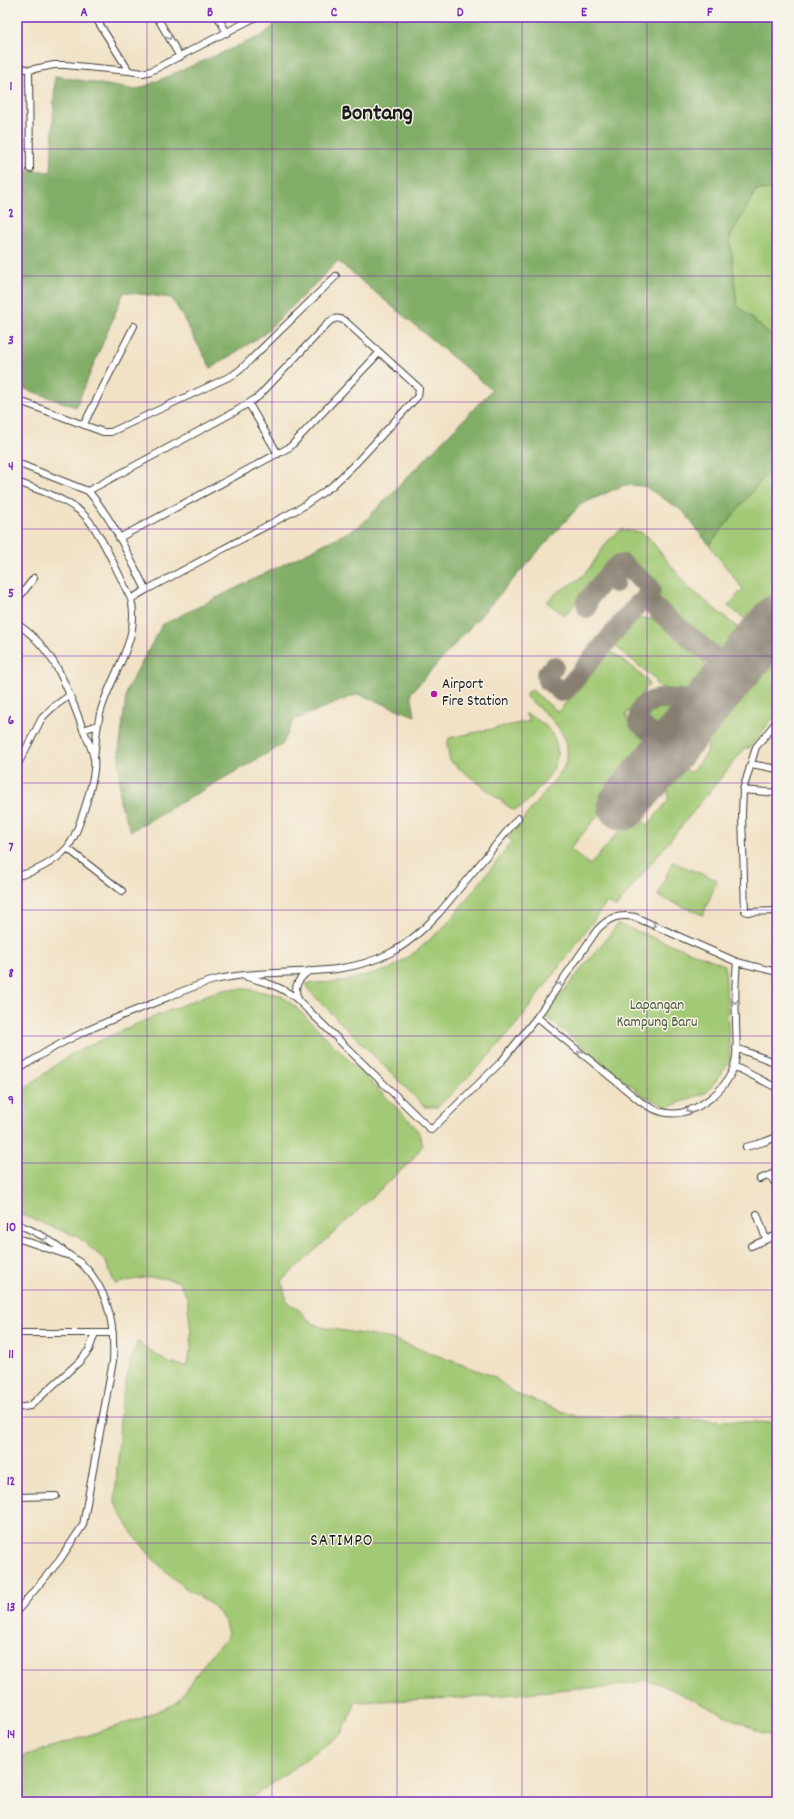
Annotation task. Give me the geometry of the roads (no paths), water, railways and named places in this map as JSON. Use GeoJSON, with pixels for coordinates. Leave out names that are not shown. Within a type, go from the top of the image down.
{"type":"FeatureCollection","features":[{"type":"Feature","properties":{"kind":"street"},"geometry":{"type":"LineString","coordinates":[[95,17],[129,71]]}},
{"type":"Feature","properties":{"kind":"street"},"geometry":{"type":"LineString","coordinates":[[157,17],[180,57]]}},
{"type":"Feature","properties":{"kind":"street"},"geometry":{"type":"LineString","coordinates":[[218,17],[227,33]]}},
{"type":"Feature","properties":{"kind":"street"},"geometry":{"type":"LineString","coordinates":[[17,66],[29,70],[59,65],[143,73],[151,71],[180,57],[256,17]]}},
{"type":"Feature","properties":{"kind":"street"},"geometry":{"type":"LineString","coordinates":[[29,70],[30,169]]}},
{"type":"Feature","properties":{"kind":"street"},"geometry":{"type":"LineString","coordinates":[[17,400],[103,432],[111,432],[233,375],[256,356],[336,276]]}},
{"type":"Feature","properties":{"kind":"street"},"geometry":{"type":"LineString","coordinates":[[88,491],[248,404],[265,390],[329,322],[335,318],[340,318],[345,322],[419,388],[418,396],[342,477],[302,507],[131,599]]}},
{"type":"Feature","properties":{"kind":"street"},"geometry":{"type":"LineString","coordinates":[[84,424],[134,326]]}},
{"type":"Feature","properties":{"kind":"street"},"geometry":{"type":"LineString","coordinates":[[119,538],[290,447],[380,353]]}},
{"type":"Feature","properties":{"kind":"street"},"geometry":{"type":"LineString","coordinates":[[248,404],[278,454]]}},
{"type":"Feature","properties":{"kind":"street"},"geometry":{"type":"LineString","coordinates":[[17,463],[88,491],[96,500],[119,538],[146,590]]}},
{"type":"Feature","properties":{"kind":"street"},"geometry":{"type":"LineString","coordinates":[[17,482],[59,498],[82,513],[94,527],[131,599],[134,611],[132,630],[107,692],[98,726],[93,777],[89,796],[67,848],[39,869],[17,876]]}},
{"type":"Feature","properties":{"kind":"street"},"geometry":{"type":"LineString","coordinates":[[17,600],[34,578]]}},
{"type":"Feature","properties":{"kind":"street"},"geometry":{"type":"LineString","coordinates":[[17,624],[33,636],[50,655],[70,695],[94,759]]}},
{"type":"Feature","properties":{"kind":"street"},"geometry":{"type":"LineString","coordinates":[[17,766],[42,718],[52,708],[70,695]]}},
{"type":"Feature","properties":{"kind":"street"},"geometry":{"type":"LineString","coordinates":[[777,721],[756,747],[743,790],[742,815],[745,911],[777,911]]}},
{"type":"Feature","properties":{"kind":"street"},"geometry":{"type":"LineString","coordinates":[[83,730],[98,726]]}},
{"type":"Feature","properties":{"kind":"street"},"geometry":{"type":"LineString","coordinates":[[751,764],[777,769]]}},
{"type":"Feature","properties":{"kind":"street"},"geometry":{"type":"LineString","coordinates":[[743,790],[777,794]]}},
{"type":"Feature","properties":{"kind":"street"},"geometry":{"type":"LineString","coordinates":[[17,1071],[41,1054],[98,1025],[214,980],[243,976],[332,970],[375,960],[392,953],[439,913],[518,818]]}},
{"type":"Feature","properties":{"kind":"street"},"geometry":{"type":"LineString","coordinates":[[67,848],[122,891]]}},
{"type":"Feature","properties":{"kind":"street"},"geometry":{"type":"LineString","coordinates":[[243,976],[275,986],[290,993],[431,1130],[501,1062],[537,1017],[597,930],[605,921],[624,915],[635,917],[737,962],[777,972]]}},
{"type":"Feature","properties":{"kind":"street"},"geometry":{"type":"LineString","coordinates":[[537,1017],[641,1102],[654,1109],[667,1113],[688,1111],[700,1105],[717,1092],[734,1066],[736,1048],[735,978],[737,962]]}},
{"type":"Feature","properties":{"kind":"street"},"geometry":{"type":"LineString","coordinates":[[299,1001],[296,995],[296,985],[300,978],[310,971]]}},
{"type":"Feature","properties":{"kind":"street"},"geometry":{"type":"LineString","coordinates":[[736,1048],[777,1062]]}},
{"type":"Feature","properties":{"kind":"street"},"geometry":{"type":"LineString","coordinates":[[734,1066],[777,1088]]}},
{"type":"Feature","properties":{"kind":"street"},"geometry":{"type":"LineString","coordinates":[[746,1147],[777,1137]]}},
{"type":"Feature","properties":{"kind":"street"},"geometry":{"type":"LineString","coordinates":[[760,1179],[777,1172]]}},
{"type":"Feature","properties":{"kind":"street"},"geometry":{"type":"LineString","coordinates":[[770,1175],[777,1186]]}},
{"type":"Feature","properties":{"kind":"street"},"geometry":{"type":"LineString","coordinates":[[757,1214],[766,1239]]}},
{"type":"Feature","properties":{"kind":"street"},"geometry":{"type":"LineString","coordinates":[[17,1224],[54,1242],[82,1264],[100,1288],[110,1315],[113,1333],[113,1360],[83,1525],[59,1562],[17,1611]]}},
{"type":"Feature","properties":{"kind":"street"},"geometry":{"type":"LineString","coordinates":[[750,1246],[777,1235]]}},
{"type":"Feature","properties":{"kind":"street"},"geometry":{"type":"LineString","coordinates":[[17,1238],[71,1256]]}},
{"type":"Feature","properties":{"kind":"street"},"geometry":{"type":"LineString","coordinates":[[17,1333],[113,1333]]}},
{"type":"Feature","properties":{"kind":"street"},"geometry":{"type":"LineString","coordinates":[[17,1408],[30,1406],[79,1362],[90,1350],[95,1333]]}},
{"type":"Feature","properties":{"kind":"street"},"geometry":{"type":"LineString","coordinates":[[17,1497],[56,1496]]}},
{"type":"Feature","properties":{"kind":"place","name":"Airport Fire Station"},"geometry":{"type":"Point","coordinates":[434,694]}},
{"type":"Feature","properties":{"kind":"district","name":"Bontang"},"geometry":{"type":"Point","coordinates":[377,114]}},
{"type":"Feature","properties":{"kind":"district","name":"SATIMPO"},"geometry":{"type":"Point","coordinates":[342,1542]}},
{"type":"Feature","properties":{"kind":"park label","name":"Lapangan Kampung Baru"},"geometry":{"type":"Point","coordinates":[657,1014]}}]}
